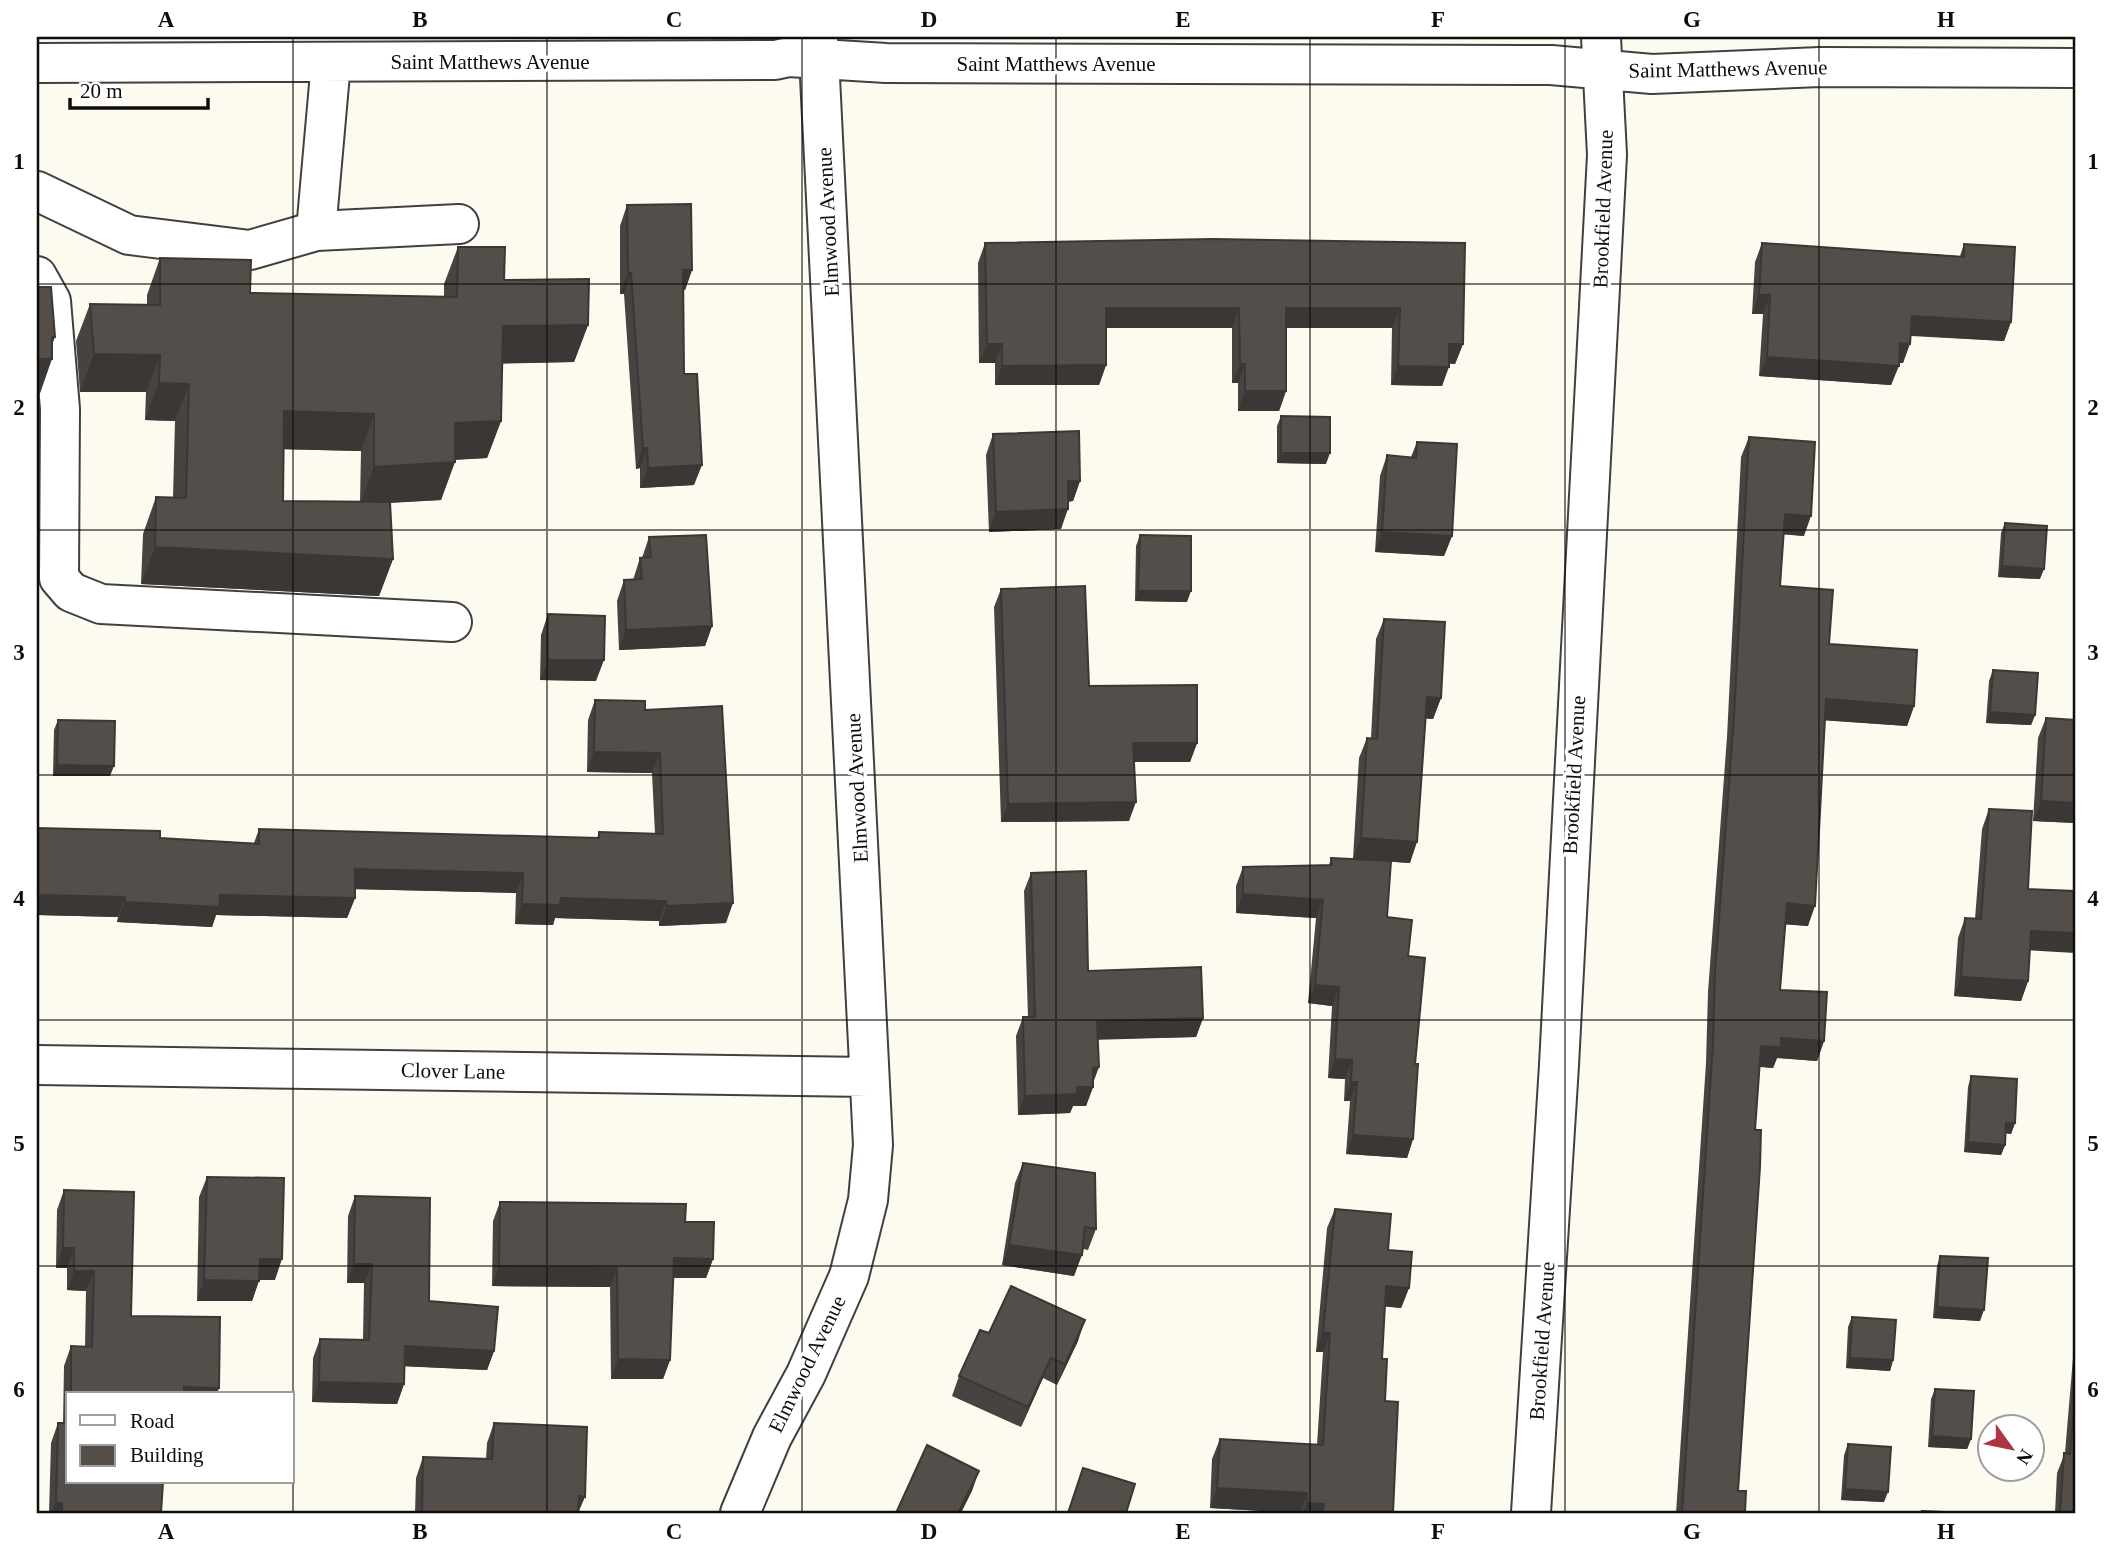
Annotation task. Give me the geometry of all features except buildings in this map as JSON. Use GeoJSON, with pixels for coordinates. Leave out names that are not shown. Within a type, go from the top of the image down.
{"type":"FeatureCollection","features":[{"type":"Feature","properties":{"kind":"street","name":"Saint Matthews Avenue"},"geometry":{"type":"LineString","coordinates":[[37,64],[331,62],[819,47],[886,63],[1551,65],[1603,53],[1652,74],[1819,66],[2075,68]]}},
{"type":"Feature","properties":{"kind":"street","name":"Elmwood Avenue"},"geometry":{"type":"LineString","coordinates":[[740,1513],[772,1437],[827,1325],[859,1246],[869,1200],[873,1145],[868,984],[819,47]]}},
{"type":"Feature","properties":{"kind":"street","name":"Brookfield Avenue"},"geometry":{"type":"LineString","coordinates":[[1531,1513],[1560,1051],[1606,169],[1603,53]]}},
{"type":"Feature","properties":{"kind":"street"},"geometry":{"type":"LineString","coordinates":[[316,231],[331,62]]}},
{"type":"Feature","properties":{"kind":"street"},"geometry":{"type":"LineString","coordinates":[[37,191],[130,235],[250,250],[316,231],[459,224]]}},
{"type":"Feature","properties":{"kind":"street"},"geometry":{"type":"LineString","coordinates":[[37,276],[51,301],[60,409],[59,578],[71,593],[101,604],[452,622]]}},
{"type":"Feature","properties":{"kind":"street","name":"Clover Lane"},"geometry":{"type":"LineString","coordinates":[[37,1065],[869,1077]]}}]}
